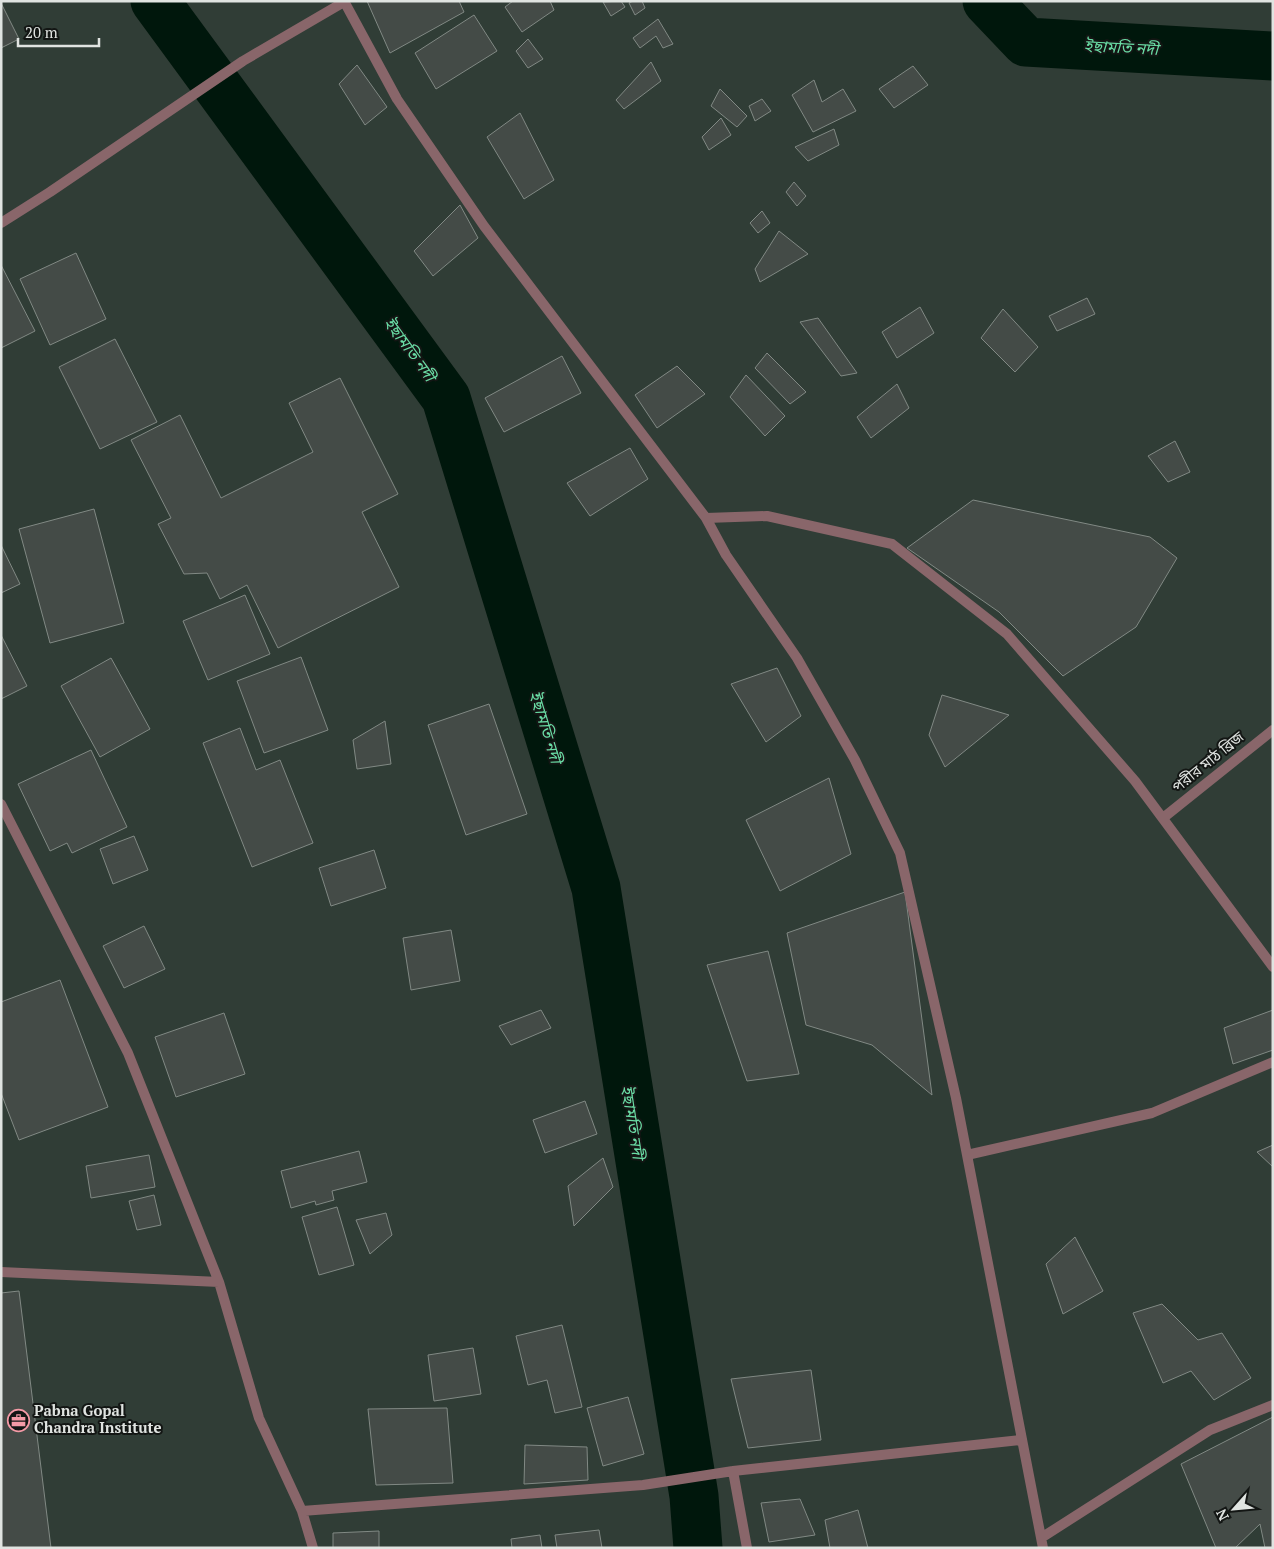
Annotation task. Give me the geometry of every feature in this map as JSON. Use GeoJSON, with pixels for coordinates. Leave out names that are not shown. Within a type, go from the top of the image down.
{"type":"FeatureCollection","features":[{"type":"Feature","properties":{"kind":"street"},"geometry":{"type":"LineString","coordinates":[[1,222],[50,192],[244,61],[344,2],[397,99],[484,226],[706,518],[726,555],[797,658],[856,760],[900,853],[956,1098],[1020,1440],[1042,1543],[1210,1430],[1273,1405]]}},
{"type":"Feature","properties":{"kind":"street"},"geometry":{"type":"LineString","coordinates":[[706,518],[768,516],[892,544],[1007,634],[1136,781],[1273,967]]}},
{"type":"Feature","properties":{"kind":"street","name":"পরীর মাঠ ব্রিজ"},"geometry":{"type":"LineString","coordinates":[[1163,818],[1273,730]]}},
{"type":"Feature","properties":{"kind":"street"},"geometry":{"type":"LineString","coordinates":[[1,804],[128,1053],[219,1282],[259,1418],[302,1511],[313,1548]]}},
{"type":"Feature","properties":{"kind":"street"},"geometry":{"type":"LineString","coordinates":[[967,1156],[1152,1113],[1273,1062]]}},
{"type":"Feature","properties":{"kind":"street"},"geometry":{"type":"LineString","coordinates":[[1,1272],[219,1282]]}},
{"type":"Feature","properties":{"kind":"street"},"geometry":{"type":"LineString","coordinates":[[302,1511],[643,1485],[732,1471],[1020,1440]]}},
{"type":"Feature","properties":{"kind":"street"},"geometry":{"type":"LineString","coordinates":[[732,1471],[746,1548]]}},
{"type":"Feature","properties":{"kind":"shaded area"},"geometry":{"type":"Polygon","coordinates":[[[1,1],[1273,1],[1273,1548],[1,1548],[1,1]]]}},
{"type":"Feature","properties":{"kind":"building"},"geometry":{"type":"Polygon","coordinates":[[[367,1],[459,1],[464,12],[390,53],[367,1]]]}},
{"type":"Feature","properties":{"kind":"building"},"geometry":{"type":"Polygon","coordinates":[[[513,1],[550,1],[554,10],[522,32],[505,7],[513,1]]]}},
{"type":"Feature","properties":{"kind":"building"},"geometry":{"type":"Polygon","coordinates":[[[621,1],[625,7],[611,16],[603,2],[621,1]]]}},
{"type":"Feature","properties":{"kind":"building"},"geometry":{"type":"Polygon","coordinates":[[[642,1],[645,8],[635,15],[629,3],[642,1]]]}},
{"type":"Feature","properties":{"kind":"building"},"geometry":{"type":"Polygon","coordinates":[[[1,3],[19,39],[1,48],[1,3]]]}},
{"type":"Feature","properties":{"kind":"building"},"geometry":{"type":"Polygon","coordinates":[[[474,15],[497,51],[436,89],[415,53],[474,15]]]}},
{"type":"Feature","properties":{"kind":"building"},"geometry":{"type":"Polygon","coordinates":[[[658,19],[673,44],[663,48],[656,36],[640,48],[633,38],[658,19]]]}},
{"type":"Feature","properties":{"kind":"building"},"geometry":{"type":"Polygon","coordinates":[[[528,39],[543,59],[528,68],[516,51],[528,39]]]}},
{"type":"Feature","properties":{"kind":"building"},"geometry":{"type":"Polygon","coordinates":[[[651,62],[661,81],[624,109],[616,100],[651,62]]]}},
{"type":"Feature","properties":{"kind":"building"},"geometry":{"type":"Polygon","coordinates":[[[357,65],[387,107],[365,125],[339,84],[357,65]]]}},
{"type":"Feature","properties":{"kind":"building"},"geometry":{"type":"Polygon","coordinates":[[[913,66],[928,85],[894,108],[879,89],[913,66]]]}},
{"type":"Feature","properties":{"kind":"building"},"geometry":{"type":"Polygon","coordinates":[[[814,80],[822,102],[843,89],[856,111],[813,132],[792,95],[814,80]]]}},
{"type":"Feature","properties":{"kind":"building"},"geometry":{"type":"Polygon","coordinates":[[[720,89],[747,116],[737,127],[711,106],[720,89]]]}},
{"type":"Feature","properties":{"kind":"building"},"geometry":{"type":"Polygon","coordinates":[[[762,99],[771,111],[755,121],[749,106],[762,99]]]}},
{"type":"Feature","properties":{"kind":"building"},"geometry":{"type":"Polygon","coordinates":[[[520,113],[554,180],[524,199],[487,137],[520,113]]]}},
{"type":"Feature","properties":{"kind":"building"},"geometry":{"type":"Polygon","coordinates":[[[721,118],[731,135],[709,150],[702,137],[721,118]]]}},
{"type":"Feature","properties":{"kind":"building"},"geometry":{"type":"Polygon","coordinates":[[[834,129],[839,145],[808,161],[795,147],[834,129]]]}},
{"type":"Feature","properties":{"kind":"building"},"geometry":{"type":"Polygon","coordinates":[[[794,182],[806,196],[797,206],[786,192],[794,182]]]}},
{"type":"Feature","properties":{"kind":"building"},"geometry":{"type":"Polygon","coordinates":[[[460,205],[478,238],[433,276],[414,251],[460,205]]]}},
{"type":"Feature","properties":{"kind":"building"},"geometry":{"type":"Polygon","coordinates":[[[762,211],[770,223],[758,233],[750,223],[762,211]]]}},
{"type":"Feature","properties":{"kind":"building"},"geometry":{"type":"Polygon","coordinates":[[[779,231],[808,254],[760,282],[755,269],[779,231]]]}},
{"type":"Feature","properties":{"kind":"building"},"geometry":{"type":"Polygon","coordinates":[[[76,253],[106,319],[50,345],[20,279],[76,253]]]}},
{"type":"Feature","properties":{"kind":"building"},"geometry":{"type":"Polygon","coordinates":[[[1,265],[35,331],[1,348],[1,265]]]}},
{"type":"Feature","properties":{"kind":"building"},"geometry":{"type":"Polygon","coordinates":[[[1087,298],[1095,314],[1057,331],[1049,316],[1087,298]]]}},
{"type":"Feature","properties":{"kind":"building"},"geometry":{"type":"Polygon","coordinates":[[[920,307],[934,333],[897,358],[882,332],[920,307]]]}},
{"type":"Feature","properties":{"kind":"building"},"geometry":{"type":"Polygon","coordinates":[[[1003,309],[1038,347],[1015,372],[981,338],[1003,309]]]}},
{"type":"Feature","properties":{"kind":"building"},"geometry":{"type":"Polygon","coordinates":[[[818,318],[857,373],[841,376],[800,322],[818,318]]]}},
{"type":"Feature","properties":{"kind":"building"},"geometry":{"type":"Polygon","coordinates":[[[115,339],[157,422],[100,449],[59,367],[115,339]]]}},
{"type":"Feature","properties":{"kind":"building"},"geometry":{"type":"Polygon","coordinates":[[[767,353],[806,392],[790,404],[755,368],[767,353]]]}},
{"type":"Feature","properties":{"kind":"building"},"geometry":{"type":"Polygon","coordinates":[[[562,356],[581,393],[504,432],[485,398],[562,356]]]}},
{"type":"Feature","properties":{"kind":"building"},"geometry":{"type":"Polygon","coordinates":[[[677,366],[705,394],[657,428],[635,395],[677,366]]]}},
{"type":"Feature","properties":{"kind":"building"},"geometry":{"type":"Polygon","coordinates":[[[746,375],[785,416],[765,436],[730,397],[746,375]]]}},
{"type":"Feature","properties":{"kind":"building"},"geometry":{"type":"Polygon","coordinates":[[[340,378],[398,494],[362,512],[399,587],[278,648],[247,585],[220,599],[207,573],[184,574],[158,524],[171,518],[131,440],[180,415],[221,498],[313,452],[289,403],[340,378]]]}},
{"type":"Feature","properties":{"kind":"building"},"geometry":{"type":"Polygon","coordinates":[[[897,384],[909,408],[871,438],[857,417],[897,384]]]}},
{"type":"Feature","properties":{"kind":"building"},"geometry":{"type":"Polygon","coordinates":[[[1175,441],[1190,472],[1168,482],[1148,456],[1175,441]]]}},
{"type":"Feature","properties":{"kind":"building"},"geometry":{"type":"Polygon","coordinates":[[[630,448],[648,479],[590,516],[567,483],[630,448]]]}},
{"type":"Feature","properties":{"kind":"building"},"geometry":{"type":"Polygon","coordinates":[[[973,500],[1150,537],[1177,558],[1136,627],[1063,676],[999,612],[907,548],[973,500]]]}},
{"type":"Feature","properties":{"kind":"building"},"geometry":{"type":"Polygon","coordinates":[[[94,509],[124,623],[50,643],[19,529],[94,509]]]}},
{"type":"Feature","properties":{"kind":"building"},"geometry":{"type":"Polygon","coordinates":[[[1,545],[20,584],[1,593],[1,545]]]}},
{"type":"Feature","properties":{"kind":"building"},"geometry":{"type":"Polygon","coordinates":[[[245,595],[270,654],[208,680],[183,621],[245,595]]]}},
{"type":"Feature","properties":{"kind":"building"},"geometry":{"type":"Polygon","coordinates":[[[1,635],[27,686],[1,699],[1,635]]]}},
{"type":"Feature","properties":{"kind":"building"},"geometry":{"type":"Polygon","coordinates":[[[301,657],[328,730],[264,753],[237,681],[301,657]]]}},
{"type":"Feature","properties":{"kind":"building"},"geometry":{"type":"Polygon","coordinates":[[[111,658],[150,729],[100,757],[61,686],[111,658]]]}},
{"type":"Feature","properties":{"kind":"building"},"geometry":{"type":"Polygon","coordinates":[[[777,668],[801,716],[766,742],[731,684],[777,668]]]}},
{"type":"Feature","properties":{"kind":"building"},"geometry":{"type":"Polygon","coordinates":[[[942,695],[1009,715],[945,767],[929,735],[942,695]]]}},
{"type":"Feature","properties":{"kind":"building"},"geometry":{"type":"Polygon","coordinates":[[[489,704],[527,814],[466,835],[428,725],[489,704]]]}},
{"type":"Feature","properties":{"kind":"building"},"geometry":{"type":"Polygon","coordinates":[[[385,721],[391,764],[357,769],[353,740],[385,721]]]}},
{"type":"Feature","properties":{"kind":"building"},"geometry":{"type":"Polygon","coordinates":[[[240,728],[256,770],[280,760],[313,843],[252,867],[203,743],[240,728]]]}},
{"type":"Feature","properties":{"kind":"building"},"geometry":{"type":"Polygon","coordinates":[[[91,750],[127,827],[72,853],[67,843],[50,851],[18,784],[91,750]]]}},
{"type":"Feature","properties":{"kind":"building"},"geometry":{"type":"Polygon","coordinates":[[[829,778],[851,854],[780,891],[746,820],[829,778]]]}},
{"type":"Feature","properties":{"kind":"building"},"geometry":{"type":"Polygon","coordinates":[[[134,836],[148,870],[113,884],[100,849],[134,836]]]}},
{"type":"Feature","properties":{"kind":"building"},"geometry":{"type":"Polygon","coordinates":[[[374,850],[386,888],[331,906],[319,868],[374,850]]]}},
{"type":"Feature","properties":{"kind":"building"},"geometry":{"type":"Polygon","coordinates":[[[905,892],[932,1095],[872,1045],[806,1025],[787,933],[905,892]]]}},
{"type":"Feature","properties":{"kind":"building"},"geometry":{"type":"Polygon","coordinates":[[[144,926],[165,969],[124,988],[103,946],[144,926]]]}},
{"type":"Feature","properties":{"kind":"building"},"geometry":{"type":"Polygon","coordinates":[[[451,930],[460,981],[411,990],[403,938],[451,930]]]}},
{"type":"Feature","properties":{"kind":"building"},"geometry":{"type":"Polygon","coordinates":[[[768,951],[799,1074],[747,1081],[707,965],[768,951]]]}},
{"type":"Feature","properties":{"kind":"building"},"geometry":{"type":"Polygon","coordinates":[[[60,980],[108,1107],[19,1140],[1,1093],[1,1002],[60,980]]]}},
{"type":"Feature","properties":{"kind":"building"},"geometry":{"type":"Polygon","coordinates":[[[541,1010],[551,1028],[511,1045],[499,1026],[541,1010]]]}},
{"type":"Feature","properties":{"kind":"building"},"geometry":{"type":"Polygon","coordinates":[[[1273,1010],[1273,1050],[1233,1064],[1224,1028],[1273,1010]]]}},
{"type":"Feature","properties":{"kind":"building"},"geometry":{"type":"Polygon","coordinates":[[[224,1013],[245,1074],[176,1097],[155,1037],[224,1013]]]}},
{"type":"Feature","properties":{"kind":"building"},"geometry":{"type":"Polygon","coordinates":[[[585,1101],[597,1134],[545,1153],[533,1120],[585,1101]]]}},
{"type":"Feature","properties":{"kind":"building"},"geometry":{"type":"Polygon","coordinates":[[[1273,1145],[1273,1167],[1257,1152],[1273,1145]]]}},
{"type":"Feature","properties":{"kind":"building"},"geometry":{"type":"Polygon","coordinates":[[[359,1151],[367,1182],[332,1191],[334,1200],[316,1205],[315,1201],[291,1208],[281,1171],[359,1151]]]}},
{"type":"Feature","properties":{"kind":"building"},"geometry":{"type":"Polygon","coordinates":[[[149,1155],[155,1187],[91,1198],[86,1166],[149,1155]]]}},
{"type":"Feature","properties":{"kind":"building"},"geometry":{"type":"Polygon","coordinates":[[[603,1158],[613,1187],[574,1226],[568,1186],[603,1158]]]}},
{"type":"Feature","properties":{"kind":"building"},"geometry":{"type":"Polygon","coordinates":[[[154,1195],[161,1225],[137,1230],[129,1201],[154,1195]]]}},
{"type":"Feature","properties":{"kind":"building"},"geometry":{"type":"Polygon","coordinates":[[[337,1207],[354,1265],[319,1275],[302,1217],[337,1207]]]}},
{"type":"Feature","properties":{"kind":"building"},"geometry":{"type":"Polygon","coordinates":[[[386,1213],[392,1235],[370,1254],[356,1220],[386,1213]]]}},
{"type":"Feature","properties":{"kind":"building"},"geometry":{"type":"Polygon","coordinates":[[[1075,1237],[1103,1291],[1063,1314],[1046,1264],[1075,1237]]]}},
{"type":"Feature","properties":{"kind":"building","name":"Pabna Gopal Chandra Institute"},"geometry":{"type":"Polygon","coordinates":[[[19,1291],[51,1548],[1,1548],[1,1293],[19,1291]]]}},
{"type":"Feature","properties":{"kind":"building"},"geometry":{"type":"Polygon","coordinates":[[[1162,1304],[1198,1340],[1222,1333],[1251,1378],[1214,1400],[1191,1371],[1163,1383],[1133,1313],[1162,1304]]]}},
{"type":"Feature","properties":{"kind":"building"},"geometry":{"type":"Polygon","coordinates":[[[562,1325],[582,1407],[555,1413],[547,1380],[528,1385],[516,1336],[562,1325]]]}},
{"type":"Feature","properties":{"kind":"building"},"geometry":{"type":"Polygon","coordinates":[[[473,1348],[481,1394],[434,1401],[428,1355],[473,1348]]]}},
{"type":"Feature","properties":{"kind":"building"},"geometry":{"type":"Polygon","coordinates":[[[811,1370],[821,1440],[748,1448],[731,1379],[811,1370]]]}},
{"type":"Feature","properties":{"kind":"building"},"geometry":{"type":"Polygon","coordinates":[[[628,1397],[644,1454],[603,1466],[587,1408],[628,1397]]]}},
{"type":"Feature","properties":{"kind":"building"},"geometry":{"type":"Polygon","coordinates":[[[447,1408],[453,1483],[376,1485],[368,1409],[447,1408]]]}},
{"type":"Feature","properties":{"kind":"building"},"geometry":{"type":"Polygon","coordinates":[[[1273,1417],[1273,1548],[1265,1548],[1260,1524],[1235,1548],[1216,1548],[1181,1464],[1273,1417]]]}},
{"type":"Feature","properties":{"kind":"building"},"geometry":{"type":"Polygon","coordinates":[[[525,1445],[587,1447],[588,1480],[524,1484],[525,1445]]]}},
{"type":"Feature","properties":{"kind":"building"},"geometry":{"type":"Polygon","coordinates":[[[800,1499],[815,1535],[769,1542],[761,1503],[800,1499]]]}},
{"type":"Feature","properties":{"kind":"building"},"geometry":{"type":"Polygon","coordinates":[[[858,1510],[868,1548],[830,1548],[825,1520],[858,1510]]]}},
{"type":"Feature","properties":{"kind":"building"},"geometry":{"type":"Polygon","coordinates":[[[599,1530],[602,1548],[557,1548],[555,1535],[599,1530]]]}},
{"type":"Feature","properties":{"kind":"building"},"geometry":{"type":"Polygon","coordinates":[[[379,1531],[379,1548],[333,1548],[333,1533],[379,1531]]]}},
{"type":"Feature","properties":{"kind":"building"},"geometry":{"type":"Polygon","coordinates":[[[540,1535],[542,1548],[512,1548],[511,1539],[540,1535]]]}},
{"type":"Feature","properties":{"kind":"waterway","name":"ইছামতি নদী"},"geometry":{"type":"LineString","coordinates":[[155,1],[446,398],[596,888],[694,1496],[698,1548]]}},
{"type":"Feature","properties":{"kind":"waterway","name":"ইছামতি নদী"},"geometry":{"type":"LineString","coordinates":[[987,1],[1026,42],[1273,56]]}},
{"type":"Feature","properties":{"kind":"place","name":"Pabna Gopal Chandra Institute"},"geometry":{"type":"Point","coordinates":[18,1420]}}]}
